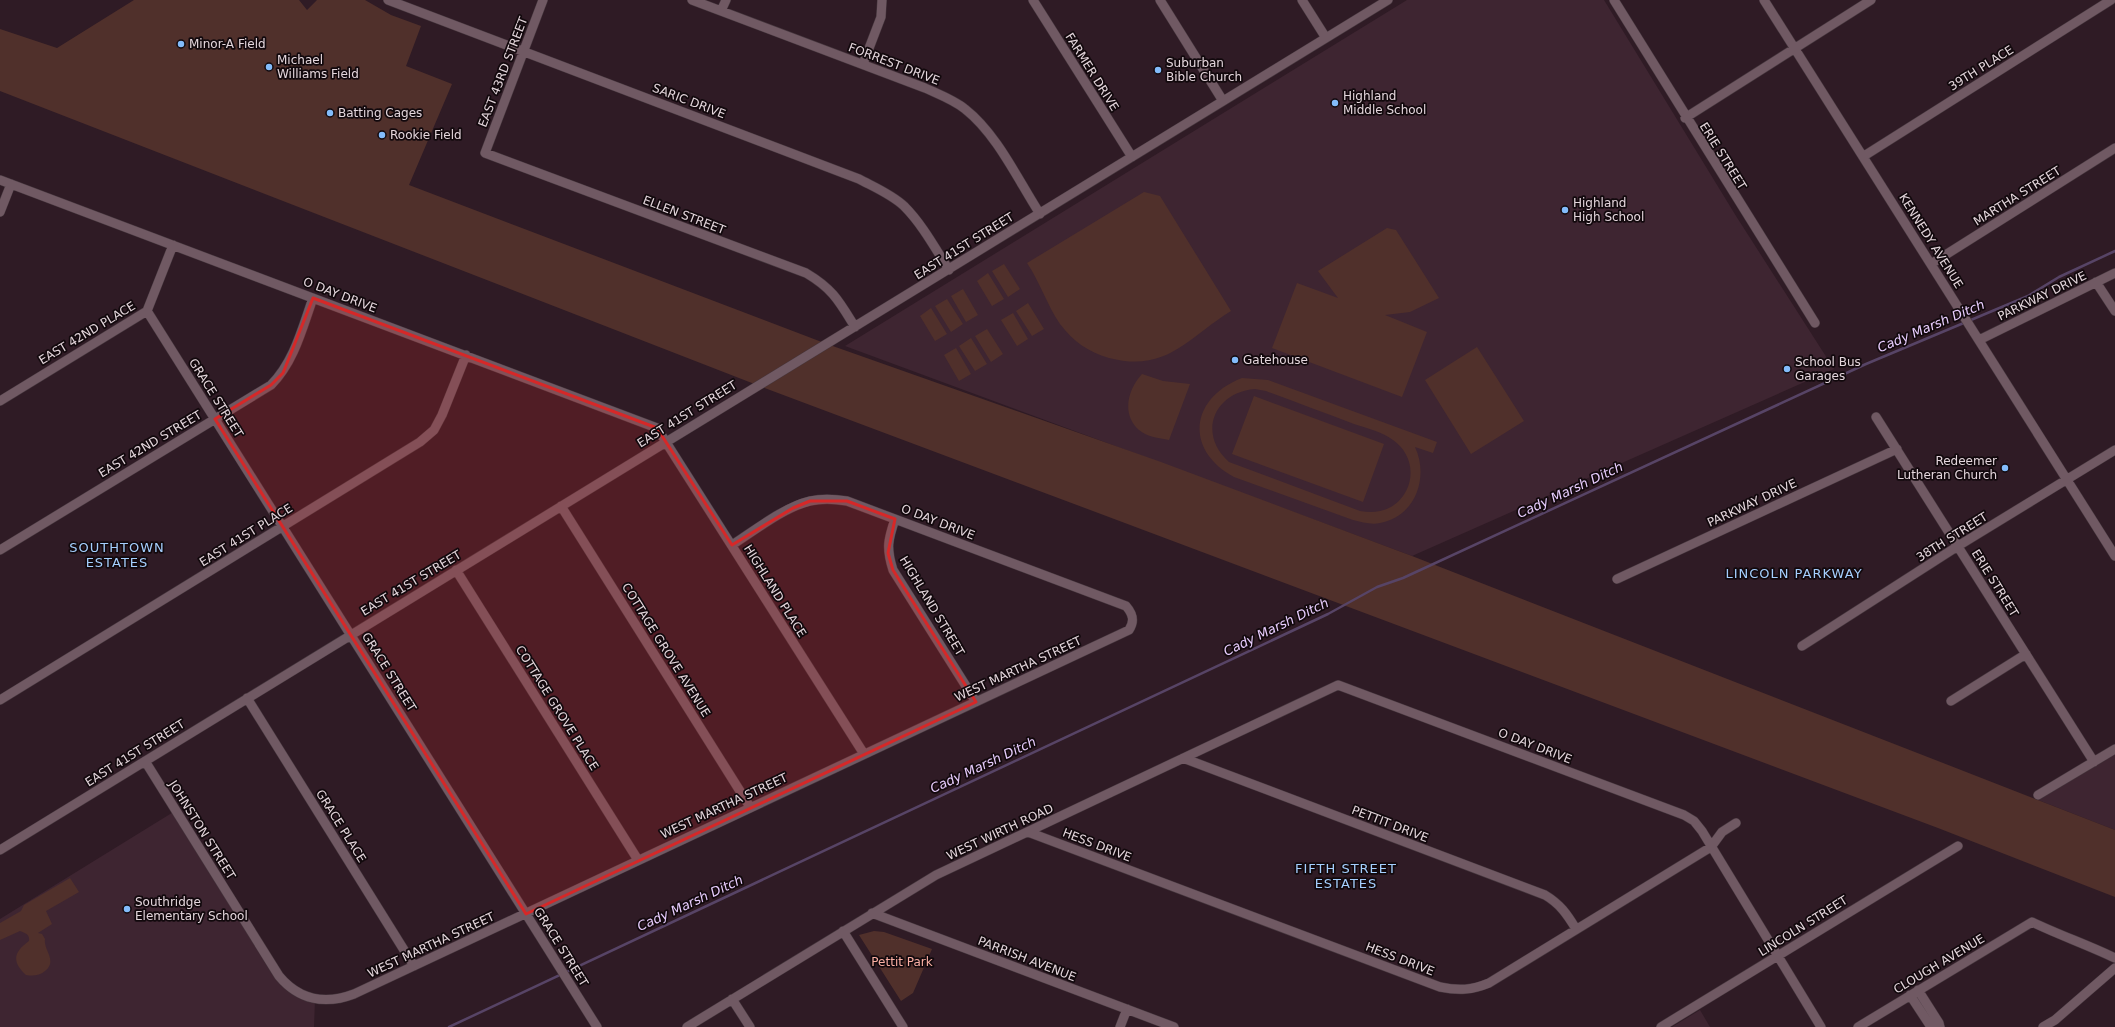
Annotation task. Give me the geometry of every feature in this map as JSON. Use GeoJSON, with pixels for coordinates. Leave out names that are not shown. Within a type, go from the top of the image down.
{"type":"FeatureCollection","features":[{"type":"Feature","properties":{"kind":"street","name":"SARIC DRIVE"},"geometry":{"type":"LineString","coordinates":[[388,0],[859,179],[884,192],[903,206],[920,225],[949,270]]}},
{"type":"Feature","properties":{"kind":"street","name":"EAST 43RD STREET"},"geometry":{"type":"LineString","coordinates":[[485,153],[544,0]]}},
{"type":"Feature","properties":{"kind":"street","name":"FORREST DRIVE"},"geometry":{"type":"LineString","coordinates":[[692,0],[925,88],[965,109],[981,124],[994,141],[1040,214]]}},
{"type":"Feature","properties":{"kind":"street"},"geometry":{"type":"LineString","coordinates":[[722,11],[726,0]]}},
{"type":"Feature","properties":{"kind":"street"},"geometry":{"type":"LineString","coordinates":[[863,64],[881,17],[882,0]]}},
{"type":"Feature","properties":{"kind":"street","name":"FARMER DRIVE"},"geometry":{"type":"LineString","coordinates":[[1033,0],[1132,157]]}},
{"type":"Feature","properties":{"kind":"street"},"geometry":{"type":"LineString","coordinates":[[1160,0],[1223,101]]}},
{"type":"Feature","properties":{"kind":"street"},"geometry":{"type":"LineString","coordinates":[[1302,0],[1326,38]]}},
{"type":"Feature","properties":{"kind":"street","name":"EAST 41ST STREET"},"geometry":{"type":"LineString","coordinates":[[0,850],[796,361],[949,270],[1388,0]]}},
{"type":"Feature","properties":{"kind":"street","name":"ERIE STREET"},"geometry":{"type":"LineString","coordinates":[[1614,0],[1682,109],[1685,118],[1815,323]]}},
{"type":"Feature","properties":{"kind":"street","name":"KENNEDY AVENUE"},"geometry":{"type":"LineString","coordinates":[[1764,0],[1864,156],[2115,556]]}},
{"type":"Feature","properties":{"kind":"street"},"geometry":{"type":"LineString","coordinates":[[1685,118],[1871,0]]}},
{"type":"Feature","properties":{"kind":"street","name":"39TH PLACE"},"geometry":{"type":"LineString","coordinates":[[1864,156],[2111,0]]}},
{"type":"Feature","properties":{"kind":"street","name":"MARTHA STREET"},"geometry":{"type":"LineString","coordinates":[[1931,264],[2115,148]]}},
{"type":"Feature","properties":{"kind":"street","name":"ELLEN STREET"},"geometry":{"type":"LineString","coordinates":[[485,153],[806,273],[824,284],[836,296],[855,327]]}},
{"type":"Feature","properties":{"kind":"street","name":"O DAY DRIVE"},"geometry":{"type":"LineString","coordinates":[[0,180],[657,428],[666,441]]}},
{"type":"Feature","properties":{"kind":"street"},"geometry":{"type":"LineString","coordinates":[[0,212],[11,184]]}},
{"type":"Feature","properties":{"kind":"street","name":"EAST 42ND PLACE"},"geometry":{"type":"LineString","coordinates":[[0,401],[147,311],[173,245]]}},
{"type":"Feature","properties":{"kind":"street","name":"PARKWAY DRIVE"},"geometry":{"type":"LineString","coordinates":[[1980,340],[2115,273]]}},
{"type":"Feature","properties":{"kind":"street"},"geometry":{"type":"LineString","coordinates":[[2096,282],[2115,312]]}},
{"type":"Feature","properties":{"kind":"street","name":"EAST 42ND STREET"},"geometry":{"type":"LineString","coordinates":[[0,550],[271,385],[282,373],[290,359],[313,298]]}},
{"type":"Feature","properties":{"kind":"street","name":"GRACE STREET"},"geometry":{"type":"LineString","coordinates":[[147,311],[597,1027]]}},
{"type":"Feature","properties":{"kind":"street","name":"EAST 41ST PLACE"},"geometry":{"type":"LineString","coordinates":[[0,700],[420,442],[434,430],[442,415],[466,355]]}},
{"type":"Feature","properties":{"kind":"street","name":"ERIE STREET"},"geometry":{"type":"LineString","coordinates":[[1876,417],[2094,762]]}},
{"type":"Feature","properties":{"kind":"street","name":"HIGHLAND PLACE"},"geometry":{"type":"LineString","coordinates":[[666,441],[864,754]]}},
{"type":"Feature","properties":{"kind":"street","name":"PARKWAY DRIVE"},"geometry":{"type":"LineString","coordinates":[[1617,579],[1897,449]]}},
{"type":"Feature","properties":{"kind":"street","name":"38TH STREET"},"geometry":{"type":"LineString","coordinates":[[1802,646],[1958,546],[2115,450]]}},
{"type":"Feature","properties":{"kind":"street","name":"O DAY DRIVE"},"geometry":{"type":"LineString","coordinates":[[732,545],[793,508],[810,501],[827,499],[847,501],[1126,606],[1133,618]]}},
{"type":"Feature","properties":{"kind":"street","name":"COTTAGE GROVE AVENUE"},"geometry":{"type":"LineString","coordinates":[[561,506],[750,807]]}},
{"type":"Feature","properties":{"kind":"street","name":"HIGHLAND STREET"},"geometry":{"type":"LineString","coordinates":[[895,518],[888,539],[888,553],[893,570],[976,702]]}},
{"type":"Feature","properties":{"kind":"street","name":"COTTAGE GROVE PLACE"},"geometry":{"type":"LineString","coordinates":[[456,570],[638,860]]}},
{"type":"Feature","properties":{"kind":"street","name":"WEST MARTHA STREET"},"geometry":{"type":"LineString","coordinates":[[315,1000],[343,998],[526,914],[750,807],[1129,630],[1133,625],[1133,618]]}},
{"type":"Feature","properties":{"kind":"street"},"geometry":{"type":"LineString","coordinates":[[1951,701],[2026,654]]}},
{"type":"Feature","properties":{"kind":"street","name":"O DAY DRIVE"},"geometry":{"type":"LineString","coordinates":[[1338,685],[1684,815],[1694,822],[1778,956],[1820,1027]]}},
{"type":"Feature","properties":{"kind":"street","name":"WEST WIRTH ROAD"},"geometry":{"type":"LineString","coordinates":[[687,1027],[936,875],[1338,685]]}},
{"type":"Feature","properties":{"kind":"street","name":"GRACE PLACE"},"geometry":{"type":"LineString","coordinates":[[247,698],[414,966]]}},
{"type":"Feature","properties":{"kind":"street"},"geometry":{"type":"LineString","coordinates":[[2038,795],[2115,749]]}},
{"type":"Feature","properties":{"kind":"street","name":"PETTIT DRIVE"},"geometry":{"type":"LineString","coordinates":[[1183,758],[1545,895],[1561,906],[1576,929]]}},
{"type":"Feature","properties":{"kind":"street","name":"JOHNSTON STREET"},"geometry":{"type":"LineString","coordinates":[[145,761],[279,976],[293,990],[315,1000]]}},
{"type":"Feature","properties":{"kind":"street","name":"HESS DRIVE"},"geometry":{"type":"LineString","coordinates":[[1028,832],[1440,988],[1456,990],[1474,989],[1489,983],[1711,847],[1722,832],[1736,823]]}},
{"type":"Feature","properties":{"kind":"street","name":"LINCOLN STREET"},"geometry":{"type":"LineString","coordinates":[[1662,1027],[1958,846]]}},
{"type":"Feature","properties":{"kind":"street","name":"PARRISH AVENUE"},"geometry":{"type":"LineString","coordinates":[[872,913],[1174,1027]]}},
{"type":"Feature","properties":{"kind":"street","name":"CLOUGH AVENUE"},"geometry":{"type":"LineString","coordinates":[[1858,1027],[2032,922],[2056,934],[2085,943],[2115,958]]}},
{"type":"Feature","properties":{"kind":"street"},"geometry":{"type":"LineString","coordinates":[[843,931],[903,1027]]}},
{"type":"Feature","properties":{"kind":"street"},"geometry":{"type":"LineString","coordinates":[[2043,1027],[2055,1020],[2115,968]]}},
{"type":"Feature","properties":{"kind":"street"},"geometry":{"type":"LineString","coordinates":[[1918,990],[1940,1027]]}},
{"type":"Feature","properties":{"kind":"street"},"geometry":{"type":"LineString","coordinates":[[1910,996],[1930,1027]]}},
{"type":"Feature","properties":{"kind":"street"},"geometry":{"type":"LineString","coordinates":[[732,999],[750,1027]]}},
{"type":"Feature","properties":{"kind":"street"},"geometry":{"type":"LineString","coordinates":[[1120,1027],[1126,1009]]}},
{"type":"Feature","properties":{"kind":"highlighted area"},"geometry":{"type":"Polygon","coordinates":[[[313,298],[657,428],[732,545],[793,508],[810,501],[847,501],[895,519],[888,553],[893,570],[976,702],[526,914],[215,419],[271,385],[283,373],[313,298]]]}},
{"type":"Feature","properties":{"kind":"shaded area"},"geometry":{"type":"Polygon","coordinates":[[[1407,0],[1604,0],[1736,216],[1834,369],[1412,556],[845,346],[1407,0]]]}},
{"type":"Feature","properties":{"kind":"shaded area"},"geometry":{"type":"Polygon","coordinates":[[[2115,752],[2115,830],[2038,800],[2115,752]]]}},
{"type":"Feature","properties":{"kind":"shaded area","name":"Southridge Elementary School"},"geometry":{"type":"Polygon","coordinates":[[[175,811],[279,976],[315,1000],[314,1027],[0,1027],[0,919],[175,811]]]}},
{"type":"Feature","properties":{"kind":"shaded area"},"geometry":{"type":"Polygon","coordinates":[[[1700,1010],[1710,1027],[1672,1027],[1700,1010]]]}},
{"type":"Feature","properties":{"kind":"green space"},"geometry":{"type":"Polygon","coordinates":[[[134,0],[299,0],[307,10],[317,0],[365,0],[391,15],[421,26],[406,66],[452,84],[409,185],[827,344],[1161,462],[1412,556],[2115,830],[2115,897],[1938,828],[757,385],[0,91],[0,29],[57,48],[134,0]]]}},
{"type":"Feature","properties":{"kind":"green space"},"geometry":{"type":"Polygon","coordinates":[[[1144,192],[1160,196],[1231,311],[1188,342],[1161,357],[1146,361],[1129,361],[1101,356],[1094,353],[1070,336],[1055,317],[1027,263],[1144,192]]]}},
{"type":"Feature","properties":{"kind":"green space"},"geometry":{"type":"Polygon","coordinates":[[[1387,228],[1396,230],[1439,298],[1410,312],[1385,315],[1427,332],[1402,397],[1272,348],[1297,283],[1338,298],[1318,271],[1387,228]]]}},
{"type":"Feature","properties":{"kind":"green space"},"geometry":{"type":"Polygon","coordinates":[[[1004,264],[1020,289],[1008,297],[992,271],[1004,264]]]}},
{"type":"Feature","properties":{"kind":"green space"},"geometry":{"type":"Polygon","coordinates":[[[988,273],[1004,299],[992,306],[977,281],[988,273]]]}},
{"type":"Feature","properties":{"kind":"green space"},"geometry":{"type":"Polygon","coordinates":[[[963,289],[978,315],[966,322],[951,296],[963,289]]]}},
{"type":"Feature","properties":{"kind":"green space"},"geometry":{"type":"Polygon","coordinates":[[[947,299],[963,324],[951,332],[935,306],[947,299]]]}},
{"type":"Feature","properties":{"kind":"green space"},"geometry":{"type":"Polygon","coordinates":[[[1028,303],[1044,329],[1032,336],[1016,311],[1028,303]]]}},
{"type":"Feature","properties":{"kind":"green space"},"geometry":{"type":"Polygon","coordinates":[[[931,308],[947,334],[935,341],[920,316],[931,308]]]}},
{"type":"Feature","properties":{"kind":"green space"},"geometry":{"type":"Polygon","coordinates":[[[1013,313],[1028,339],[1017,346],[1001,320],[1013,313]]]}},
{"type":"Feature","properties":{"kind":"green space"},"geometry":{"type":"Polygon","coordinates":[[[987,329],[1003,354],[991,362],[975,336],[987,329]]]}},
{"type":"Feature","properties":{"kind":"green space"},"geometry":{"type":"Polygon","coordinates":[[[971,338],[987,364],[975,371],[959,346],[971,338]]]}},
{"type":"Feature","properties":{"kind":"green space"},"geometry":{"type":"Polygon","coordinates":[[[1477,347],[1524,421],[1471,454],[1425,380],[1477,347]]]}},
{"type":"Feature","properties":{"kind":"green space"},"geometry":{"type":"Polygon","coordinates":[[[956,348],[971,374],[959,381],[944,355],[956,348]]]}},
{"type":"Feature","properties":{"kind":"green space"},"geometry":{"type":"Polygon","coordinates":[[[1142,374],[1163,381],[1190,384],[1169,440],[1153,437],[1142,432],[1133,424],[1130,417],[1128,402],[1130,394],[1137,380],[1142,374]]]}},
{"type":"Feature","properties":{"kind":"green space"},"geometry":{"type":"Polygon","coordinates":[[[1242,378],[1268,380],[1437,442],[1433,453],[1415,447],[1419,459],[1420,482],[1411,504],[1403,512],[1392,519],[1377,524],[1366,523],[1353,520],[1234,477],[1218,466],[1207,453],[1201,439],[1200,425],[1203,411],[1212,398],[1225,387],[1242,378]],[[1255,389],[1241,392],[1229,398],[1220,406],[1212,427],[1214,439],[1219,451],[1229,462],[1360,511],[1378,512],[1394,505],[1403,496],[1410,481],[1410,466],[1404,452],[1393,440],[1379,432],[1266,391],[1255,389]]]}},
{"type":"Feature","properties":{"kind":"green space"},"geometry":{"type":"Polygon","coordinates":[[[1254,396],[1384,444],[1363,502],[1232,454],[1254,396]]]}},
{"type":"Feature","properties":{"kind":"green space"},"geometry":{"type":"Polygon","coordinates":[[[70,878],[79,892],[46,911],[52,924],[38,933],[42,934],[45,939],[50,959],[49,967],[43,973],[38,975],[26,975],[18,965],[16,957],[20,949],[29,941],[28,936],[26,933],[20,931],[0,940],[0,923],[21,911],[24,905],[70,878]]]}},
{"type":"Feature","properties":{"kind":"green space","name":"Pettit Park"},"geometry":{"type":"Polygon","coordinates":[[[874,931],[884,932],[932,949],[913,993],[901,1001],[859,935],[874,931]]]}},
{"type":"Feature","properties":{"kind":"waterway","name":"Cady Marsh Ditch"},"geometry":{"type":"LineString","coordinates":[[449,1027],[1328,614],[1377,587],[1403,578],[1866,364],[2028,296],[2059,277],[2115,251]]}},
{"type":"Feature","properties":{"kind":"place","name":"Minor-A Field"},"geometry":{"type":"Point","coordinates":[181,44]}},
{"type":"Feature","properties":{"kind":"place","name":"Michael Williams Field"},"geometry":{"type":"Point","coordinates":[269,67]}},
{"type":"Feature","properties":{"kind":"place","name":"Suburban Bible Church"},"geometry":{"type":"Point","coordinates":[1158,70]}},
{"type":"Feature","properties":{"kind":"place","name":"Highland Middle School"},"geometry":{"type":"Point","coordinates":[1335,103]}},
{"type":"Feature","properties":{"kind":"place","name":"Batting Cages"},"geometry":{"type":"Point","coordinates":[330,113]}},
{"type":"Feature","properties":{"kind":"place","name":"Rookie Field"},"geometry":{"type":"Point","coordinates":[382,135]}},
{"type":"Feature","properties":{"kind":"place","name":"Highland High School"},"geometry":{"type":"Point","coordinates":[1565,210]}},
{"type":"Feature","properties":{"kind":"place","name":"Gatehouse"},"geometry":{"type":"Point","coordinates":[1235,360]}},
{"type":"Feature","properties":{"kind":"place","name":"School Bus Garages"},"geometry":{"type":"Point","coordinates":[1787,369]}},
{"type":"Feature","properties":{"kind":"place","name":"Redeemer Lutheran Church"},"geometry":{"type":"Point","coordinates":[2005,468]}},
{"type":"Feature","properties":{"kind":"place","name":"Southridge Elementary School"},"geometry":{"type":"Point","coordinates":[127,909]}},
{"type":"Feature","properties":{"kind":"district","name":"SOUTHTOWN ESTATES"},"geometry":{"type":"Point","coordinates":[117,554]}},
{"type":"Feature","properties":{"kind":"district","name":"LINCOLN PARKWAY"},"geometry":{"type":"Point","coordinates":[1794,573]}},
{"type":"Feature","properties":{"kind":"district","name":"FIFTH STREET ESTATES"},"geometry":{"type":"Point","coordinates":[1346,876]}}]}
